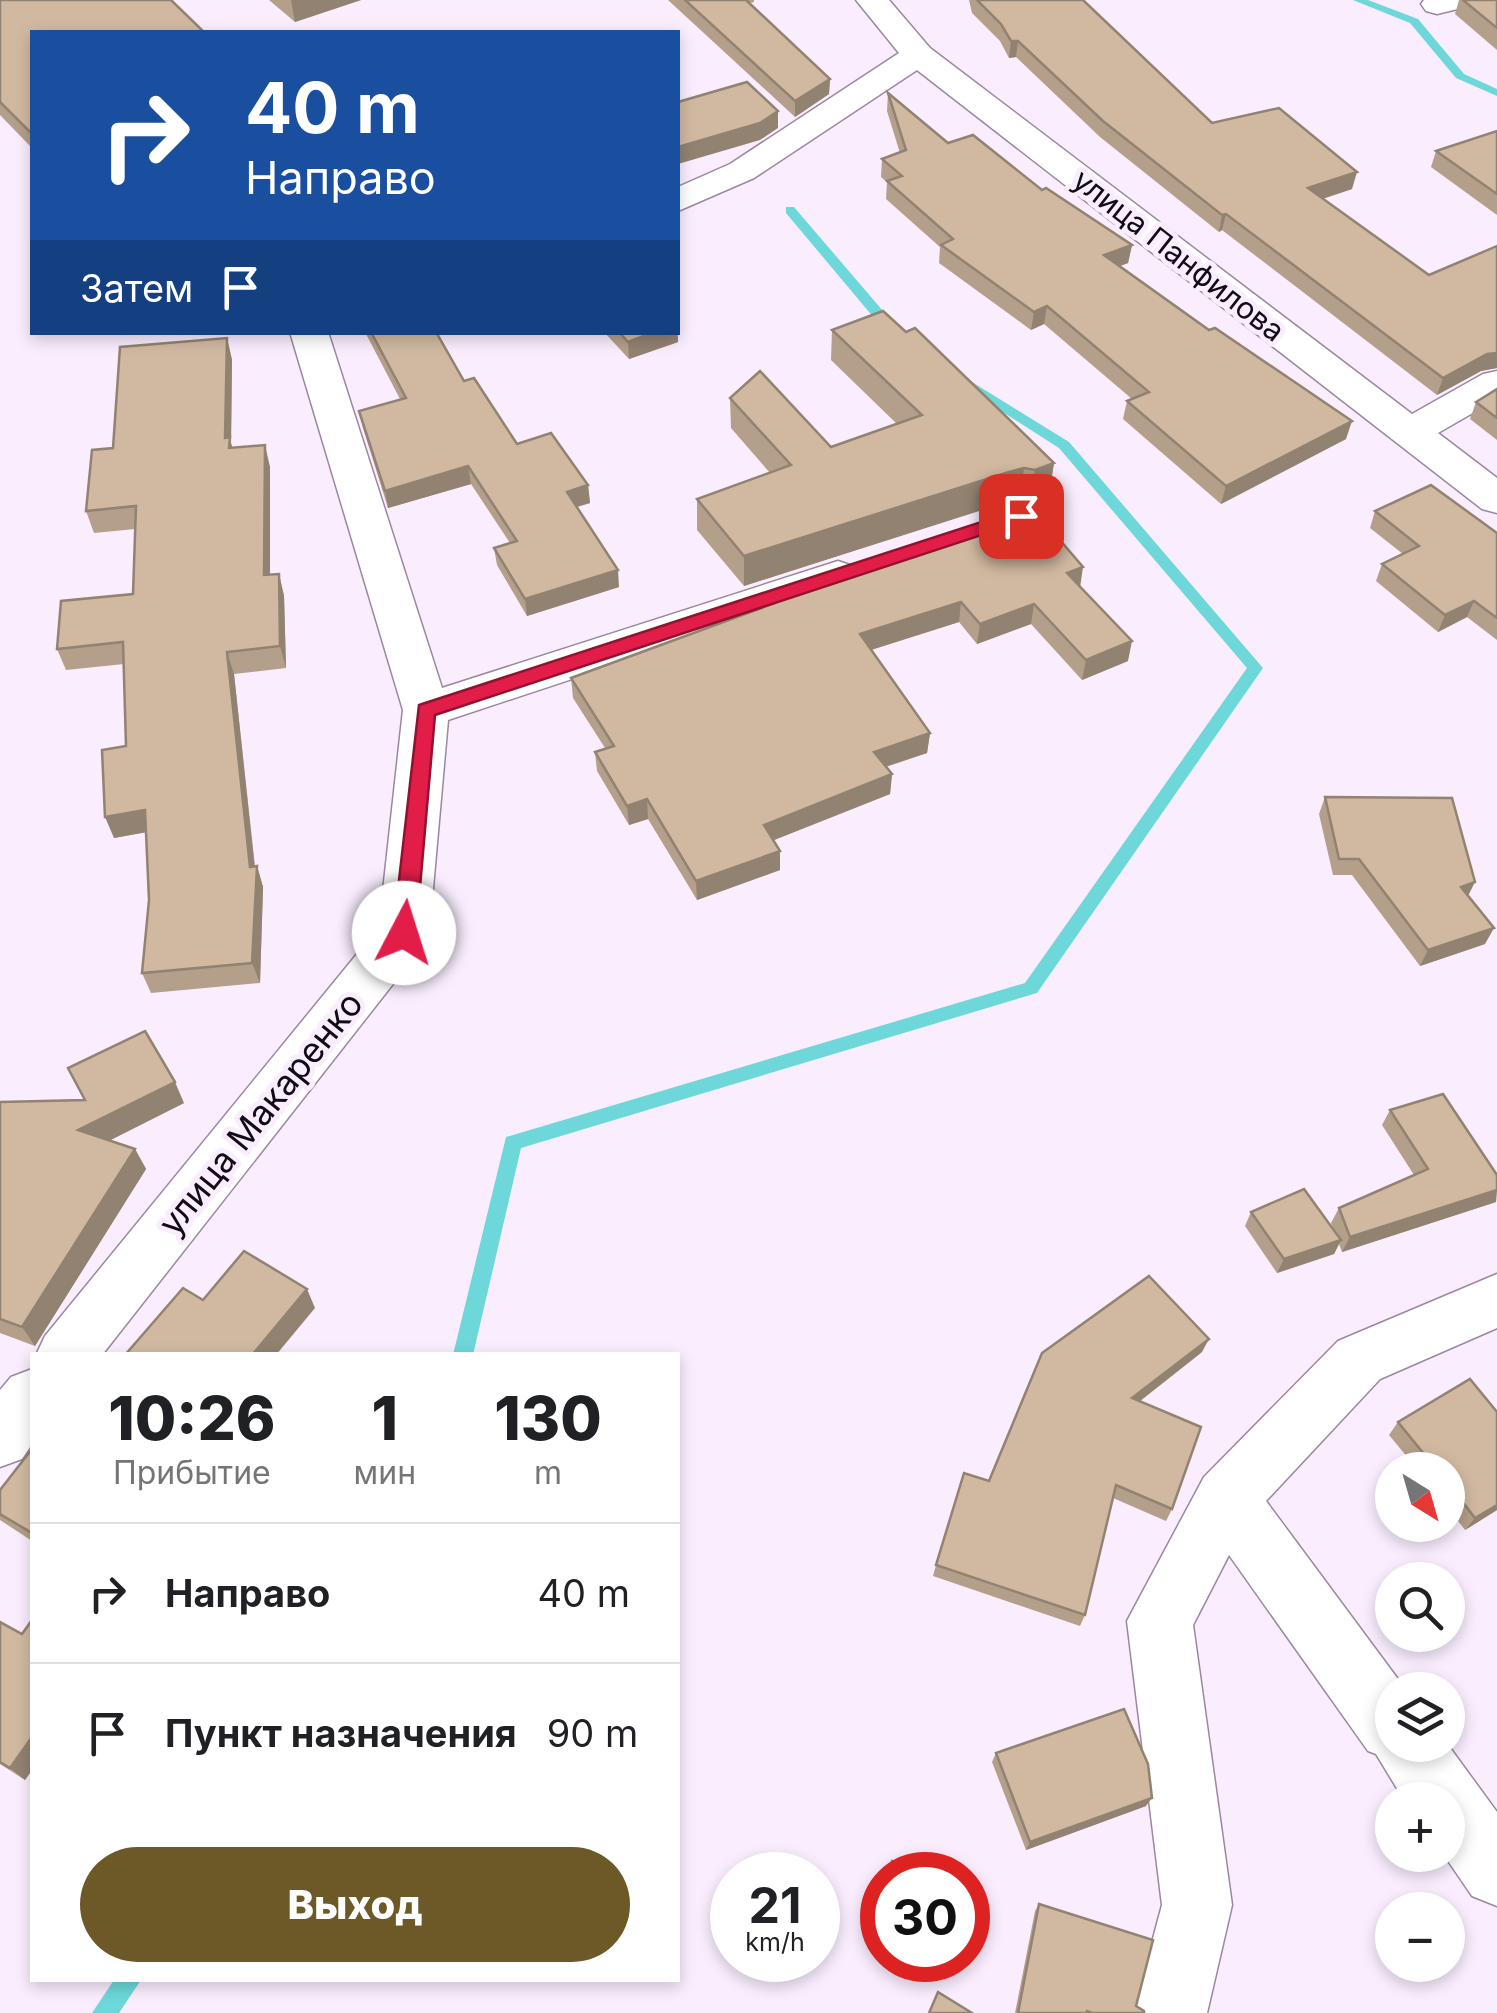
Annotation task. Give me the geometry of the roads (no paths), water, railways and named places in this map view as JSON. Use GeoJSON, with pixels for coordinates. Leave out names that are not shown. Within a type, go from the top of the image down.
{"type":"FeatureCollection","features":[{"type":"Feature","properties":{"kind":"street","name":"улица Панфилова"},"geometry":{"type":"LineString","coordinates":[[872,0],[918,55],[1497,500]]}},
{"type":"Feature","properties":{"kind":"street"},"geometry":{"type":"LineString","coordinates":[[680,199],[742,171],[918,55]]}},
{"type":"Feature","properties":{"kind":"street","name":"улица Макаренко"},"geometry":{"type":"LineString","coordinates":[[68,1352],[404,933],[426,710],[310,335]]}},
{"type":"Feature","properties":{"kind":"street"},"geometry":{"type":"LineString","coordinates":[[1409,432],[1497,383]]}},
{"type":"Feature","properties":{"kind":"street"},"geometry":{"type":"LineString","coordinates":[[426,710],[872,564]]}},
{"type":"Feature","properties":{"kind":"street"},"geometry":{"type":"LineString","coordinates":[[1170,2013],[1197,1905],[1160,1621],[1226,1498],[1359,1360],[1497,1300]]}},
{"type":"Feature","properties":{"kind":"street"},"geometry":{"type":"LineString","coordinates":[[0,1438],[30,1400]]}},
{"type":"Feature","properties":{"kind":"street"},"geometry":{"type":"LineString","coordinates":[[1226,1498],[1375,1704]]}},
{"type":"Feature","properties":{"kind":"street"},"geometry":{"type":"LineString","coordinates":[[1465,1826],[1497,1871]]}},
{"type":"Feature","properties":{"kind":"waterway"},"geometry":{"type":"LineString","coordinates":[[1358,0],[1414,21],[1460,76],[1497,93]]}},
{"type":"Feature","properties":{"kind":"waterway"},"geometry":{"type":"LineString","coordinates":[[790,210],[890,328]]}},
{"type":"Feature","properties":{"kind":"waterway"},"geometry":{"type":"LineString","coordinates":[[464,1352],[513,1143],[1031,988],[1255,668],[1064,445],[964,381]]}},
{"type":"Feature","properties":{"kind":"waterway"},"geometry":{"type":"LineString","coordinates":[[104,2013],[127,1982]]}}]}
